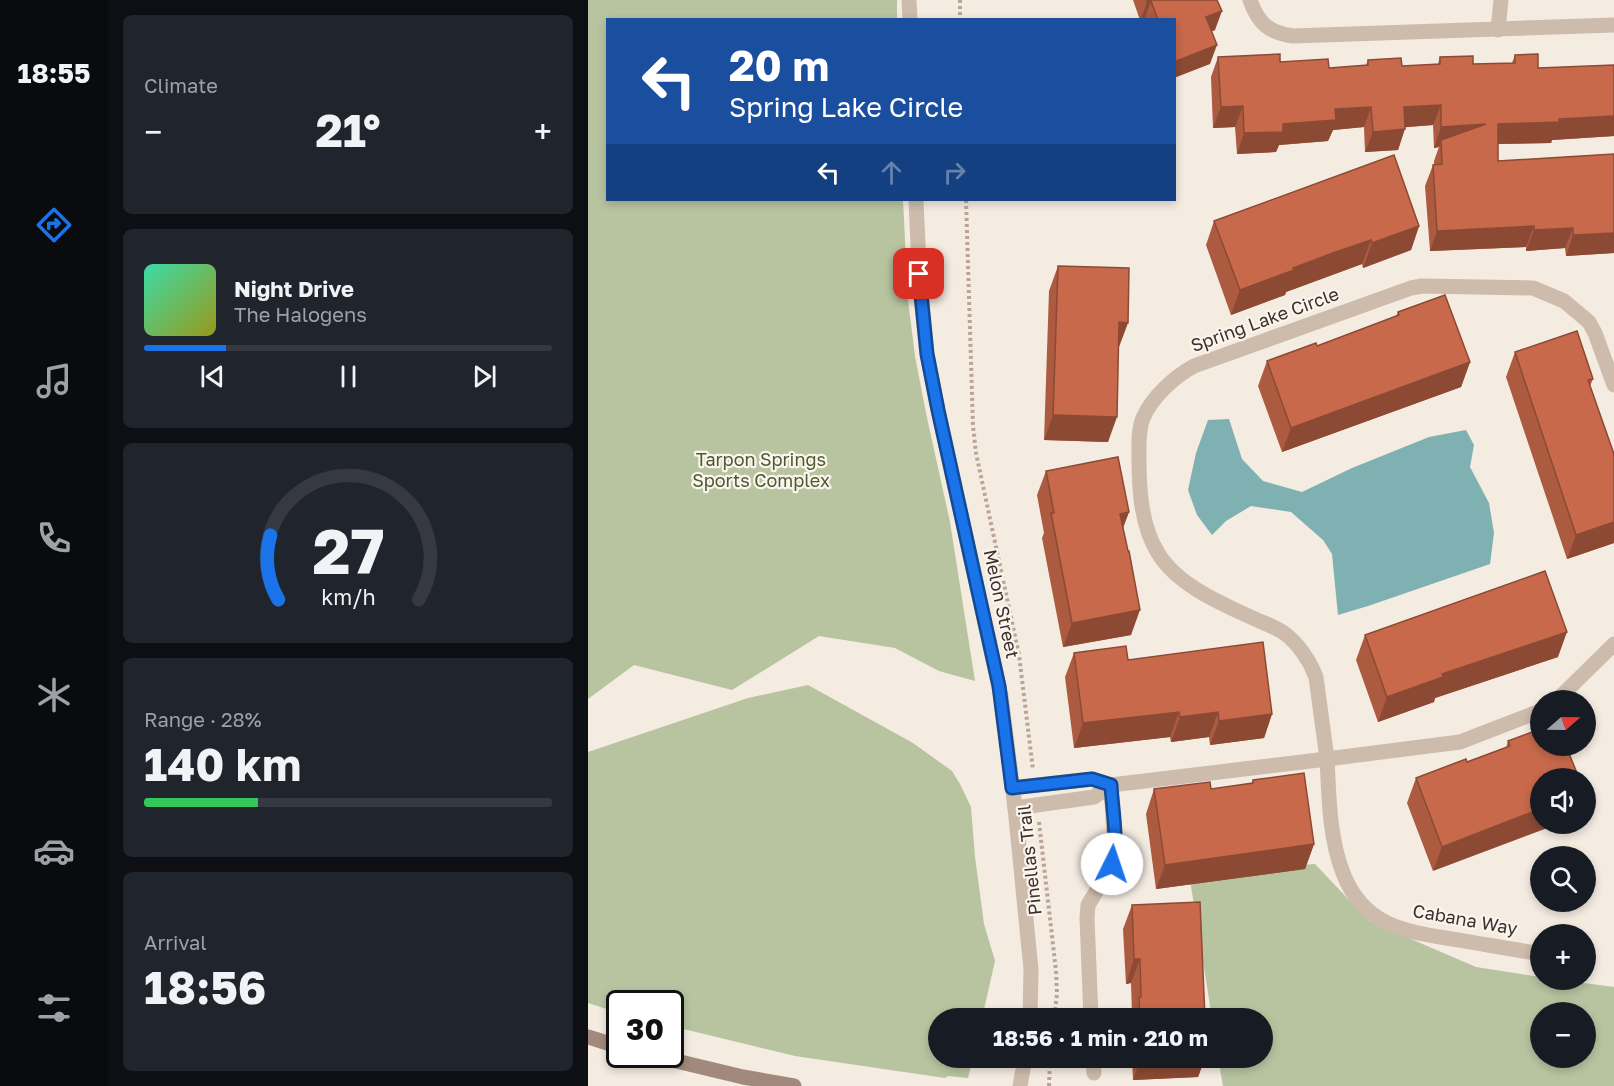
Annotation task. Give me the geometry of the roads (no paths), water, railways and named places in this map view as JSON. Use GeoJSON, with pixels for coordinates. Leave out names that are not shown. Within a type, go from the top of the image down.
{"type":"FeatureCollection","features":[{"type":"Feature","properties":{"kind":"main road"},"geometry":{"type":"LineString","coordinates":[[588,1037],[606,1043]]}},
{"type":"Feature","properties":{"kind":"main road"},"geometry":{"type":"LineString","coordinates":[[684,1063],[794,1086]]}},
{"type":"Feature","properties":{"kind":"street"},"geometry":{"type":"LineString","coordinates":[[909,0],[910,18]]}},
{"type":"Feature","properties":{"kind":"street"},"geometry":{"type":"LineString","coordinates":[[1250,0],[1262,22],[1270,30],[1279,34],[1310,36],[1614,25]]}},
{"type":"Feature","properties":{"kind":"street"},"geometry":{"type":"LineString","coordinates":[[1498,30],[1502,0]]}},
{"type":"Feature","properties":{"kind":"street","name":"Melon Street"},"geometry":{"type":"LineString","coordinates":[[916,201],[919,281],[927,354],[999,686],[1015,808],[1030,969],[1030,1008]]}},
{"type":"Feature","properties":{"kind":"street","name":"Spring Lake Circle"},"geometry":{"type":"LineString","coordinates":[[1327,759],[1316,677],[1301,651],[1281,631],[1226,606],[1193,586],[1168,566],[1157,551],[1146,522],[1139,473],[1141,428],[1143,419],[1154,402],[1165,388],[1184,371],[1207,360],[1422,286],[1533,288],[1564,301],[1592,328],[1614,385]]}},
{"type":"Feature","properties":{"kind":"street"},"geometry":{"type":"LineString","coordinates":[[1567,690],[1614,644]]}},
{"type":"Feature","properties":{"kind":"street"},"geometry":{"type":"LineString","coordinates":[[1012,788],[1092,779],[1111,785],[1460,742],[1530,715]]}},
{"type":"Feature","properties":{"kind":"street","name":"Cabana Way"},"geometry":{"type":"LineString","coordinates":[[1327,759],[1332,820],[1339,862],[1352,892],[1366,908],[1389,924],[1414,933],[1530,952]]}},
{"type":"Feature","properties":{"kind":"street"},"geometry":{"type":"LineString","coordinates":[[1015,808],[1094,797],[1111,785]]}},
{"type":"Feature","properties":{"kind":"street"},"geometry":{"type":"LineString","coordinates":[[1090,1008],[1086,918],[1088,905],[1107,874],[1115,855],[1111,785]]}},
{"type":"Feature","properties":{"kind":"street"},"geometry":{"type":"LineString","coordinates":[[1020,1086],[1023,1068]]}},
{"type":"Feature","properties":{"kind":"street"},"geometry":{"type":"LineString","coordinates":[[1094,1068],[1094,1073]]}},
{"type":"Feature","properties":{"kind":"water"},"geometry":{"type":"Polygon","coordinates":[[[1229,419],[1242,459],[1263,481],[1302,492],[1352,468],[1429,437],[1466,430],[1474,445],[1470,467],[1489,503],[1494,533],[1490,564],[1338,615],[1332,554],[1323,540],[1291,512],[1251,506],[1226,521],[1212,535],[1197,515],[1188,490],[1196,453],[1208,420],[1229,419]]]}},
{"type":"Feature","properties":{"kind":"park label","name":"Tarpon Springs Sports Complex"},"geometry":{"type":"Point","coordinates":[761,470]}}]}
